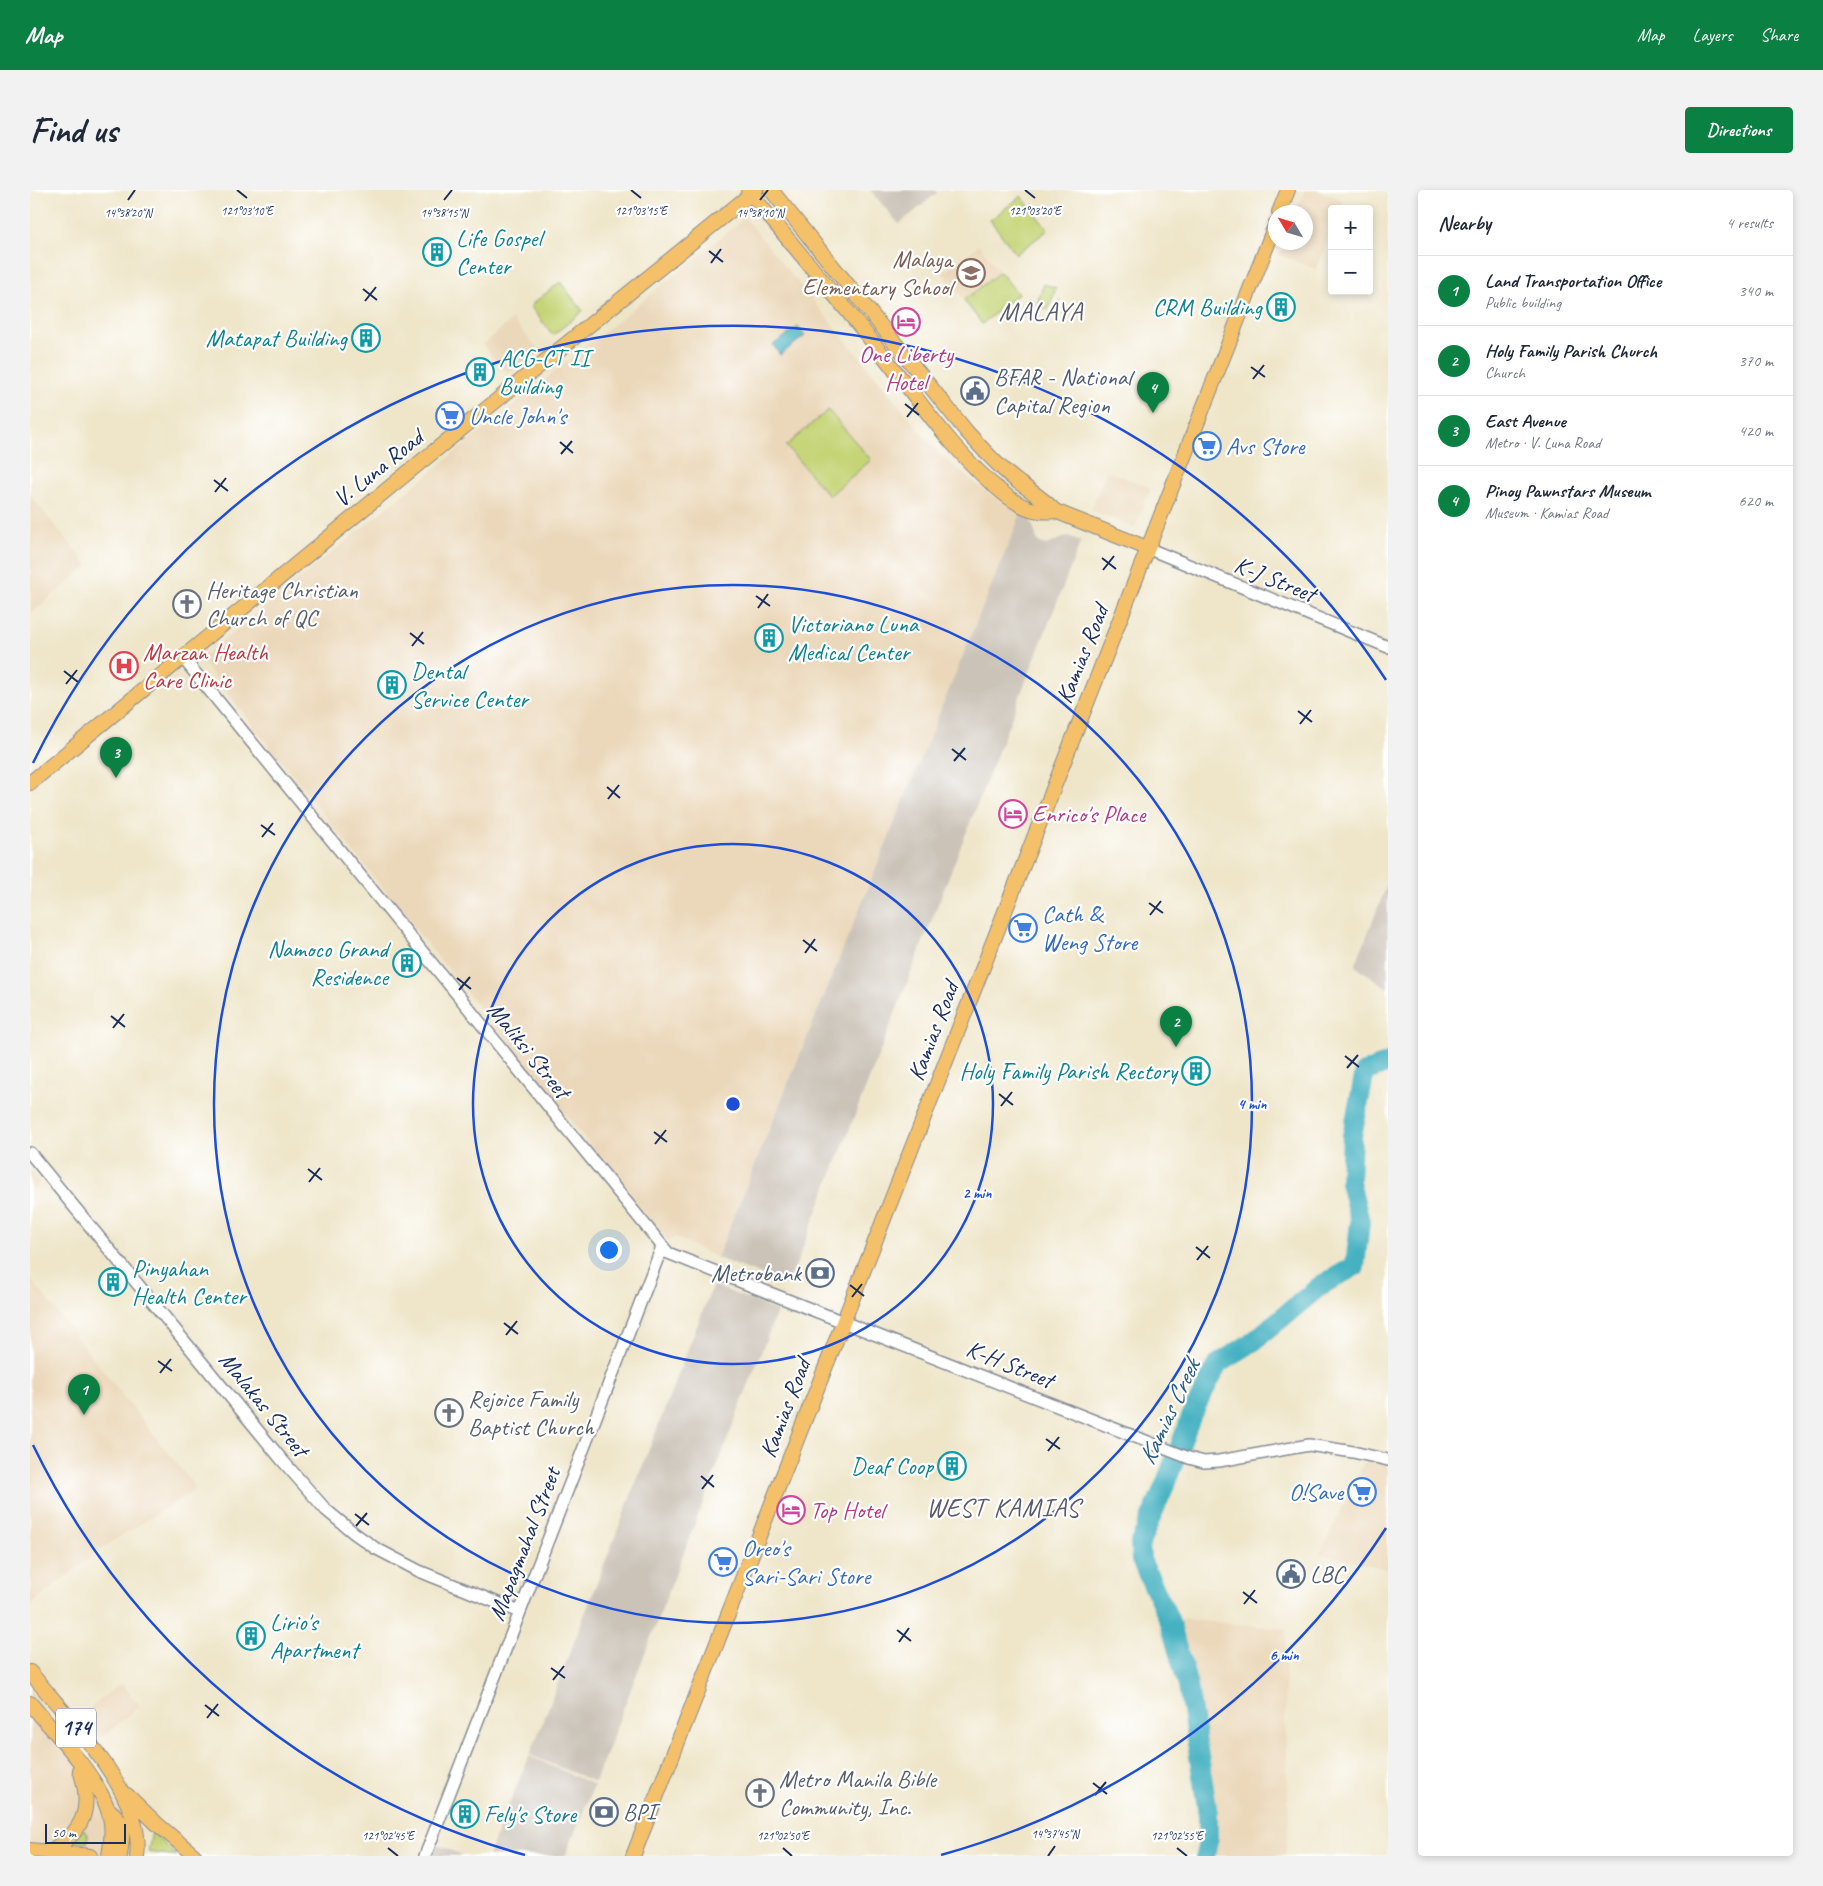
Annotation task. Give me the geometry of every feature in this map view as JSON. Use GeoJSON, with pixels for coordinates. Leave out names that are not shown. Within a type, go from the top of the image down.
{"type":"FeatureCollection","features":[{"type":"Feature","properties":{"kind":"main road"},"geometry":{"type":"LineString","coordinates":[[771,190],[967,432],[995,462],[1055,511],[1147,548]]}},
{"type":"Feature","properties":{"kind":"main road"},"geometry":{"type":"LineString","coordinates":[[1283,205],[1288,190]]}},
{"type":"Feature","properties":{"kind":"main road"},"geometry":{"type":"LineString","coordinates":[[752,191],[955,445],[980,473],[1003,493],[1024,507],[1037,512],[1055,511]]}},
{"type":"Feature","properties":{"kind":"main road","name":"V. Luna Road"},"geometry":{"type":"LineString","coordinates":[[30,783],[752,191]]}},
{"type":"Feature","properties":{"kind":"main road","name":"Kamias Road"},"geometry":{"type":"LineString","coordinates":[[633,1856],[1268,243]]}},
{"type":"Feature","properties":{"kind":"main road","name":"174"},"geometry":{"type":"LineString","coordinates":[[30,1672],[114,1776],[133,1815],[138,1840],[137,1856]]}},
{"type":"Feature","properties":{"kind":"main road","name":"174"},"geometry":{"type":"LineString","coordinates":[[30,1703],[77,1760],[99,1791],[107,1809],[111,1826],[109,1856]]}},
{"type":"Feature","properties":{"kind":"main road"},"geometry":{"type":"LineString","coordinates":[[48,1852],[60,1846],[71,1836],[83,1817],[86,1793],[77,1760]]}},
{"type":"Feature","properties":{"kind":"main road"},"geometry":{"type":"LineString","coordinates":[[120,1787],[157,1824],[195,1856]]}},
{"type":"Feature","properties":{"kind":"main road"},"geometry":{"type":"LineString","coordinates":[[107,1809],[119,1818],[122,1830],[120,1856]]}},
{"type":"Feature","properties":{"kind":"main road"},"geometry":{"type":"LineString","coordinates":[[30,1850],[90,1856]]}},
{"type":"Feature","properties":{"kind":"street","name":"K-J Street"},"geometry":{"type":"LineString","coordinates":[[1147,548],[1388,647]]}},
{"type":"Feature","properties":{"kind":"street","name":"Maliksi Street"},"geometry":{"type":"LineString","coordinates":[[183,658],[662,1247],[676,1257],[843,1322]]}},
{"type":"Feature","properties":{"kind":"street","name":"Malakas Street"},"geometry":{"type":"LineString","coordinates":[[30,1154],[282,1460],[326,1510],[354,1534],[375,1548],[419,1570],[520,1612]]}},
{"type":"Feature","properties":{"kind":"street","name":"Mapagmahal Street"},"geometry":{"type":"LineString","coordinates":[[425,1856],[662,1247]]}},
{"type":"Feature","properties":{"kind":"street","name":"K-H Street"},"geometry":{"type":"LineString","coordinates":[[843,1322],[1163,1449],[1204,1462],[1309,1445],[1388,1460]]}},
{"type":"Feature","properties":{"kind":"shaded area"},"geometry":{"type":"Polygon","coordinates":[[[870,190],[935,190],[937,193],[899,224],[870,190]]]}},
{"type":"Feature","properties":{"kind":"shaded area"},"geometry":{"type":"Polygon","coordinates":[[[1305,190],[1318,190],[1343,200],[1341,205],[1328,205],[1328,239],[1316,269],[1279,255],[1281,250],[1313,250],[1313,205],[1299,205],[1305,190]]]}},
{"type":"Feature","properties":{"kind":"shaded area"},"geometry":{"type":"Polygon","coordinates":[[[745,218],[940,455],[984,490],[1021,513],[717,1258],[675,1237],[668,1241],[200,659],[745,218]]]}},
{"type":"Feature","properties":{"kind":"shaded area","name":"Malaya Elementary School"},"geometry":{"type":"Polygon","coordinates":[[[979,245],[1000,272],[964,300],[943,273],[979,245]]]}},
{"type":"Feature","properties":{"kind":"shaded area"},"geometry":{"type":"Polygon","coordinates":[[[512,319],[538,349],[508,374],[483,345],[512,319]]]}},
{"type":"Feature","properties":{"kind":"shaded area"},"geometry":{"type":"Polygon","coordinates":[[[1107,471],[1151,488],[1135,528],[1091,510],[1107,471]]]}},
{"type":"Feature","properties":{"kind":"shaded area"},"geometry":{"type":"Polygon","coordinates":[[[30,495],[88,566],[30,614],[30,495]]]}},
{"type":"Feature","properties":{"kind":"shaded area"},"geometry":{"type":"Polygon","coordinates":[[[1021,513],[1030,518],[1038,542],[1046,545],[1068,536],[1081,541],[788,1285],[717,1258],[1021,513]]]}},
{"type":"Feature","properties":{"kind":"shaded area"},"geometry":{"type":"Polygon","coordinates":[[[1388,882],[1388,988],[1355,966],[1388,882]]]}},
{"type":"Feature","properties":{"kind":"shaded area"},"geometry":{"type":"Polygon","coordinates":[[[30,1170],[40,1183],[30,1191],[30,1170]]]}},
{"type":"Feature","properties":{"kind":"shaded area"},"geometry":{"type":"Polygon","coordinates":[[[30,1278],[191,1482],[195,1490],[102,1548],[30,1605],[30,1278]]]}},
{"type":"Feature","properties":{"kind":"shaded area"},"geometry":{"type":"Polygon","coordinates":[[[713,1285],[777,1311],[595,1782],[530,1755],[713,1285]]]}},
{"type":"Feature","properties":{"kind":"shaded area"},"geometry":{"type":"Polygon","coordinates":[[[1366,1459],[1388,1464],[1388,1569],[1320,1554],[1366,1459]]]}},
{"type":"Feature","properties":{"kind":"shaded area"},"geometry":{"type":"Polygon","coordinates":[[[1172,1618],[1286,1629],[1285,1717],[1289,1823],[1285,1856],[1207,1856],[1211,1815],[1199,1723],[1180,1639],[1172,1618]]]}},
{"type":"Feature","properties":{"kind":"shaded area"},"geometry":{"type":"Polygon","coordinates":[[[121,1683],[140,1706],[101,1738],[82,1714],[121,1683]]]}},
{"type":"Feature","properties":{"kind":"shaded area"},"geometry":{"type":"Polygon","coordinates":[[[30,1690],[104,1781],[122,1814],[129,1837],[127,1856],[30,1856],[30,1690]]]}},
{"type":"Feature","properties":{"kind":"shaded area"},"geometry":{"type":"Polygon","coordinates":[[[529,1756],[594,1785],[565,1856],[488,1856],[529,1756]]]}},
{"type":"Feature","properties":{"kind":"shaded area"},"geometry":{"type":"Polygon","coordinates":[[[433,1843],[464,1856],[428,1856],[433,1843]]]}},
{"type":"Feature","properties":{"kind":"green space"},"geometry":{"type":"Polygon","coordinates":[[[1021,196],[1048,230],[1016,254],[990,220],[1021,196]]]}},
{"type":"Feature","properties":{"kind":"green space"},"geometry":{"type":"Polygon","coordinates":[[[1000,272],[1018,294],[982,324],[964,300],[1000,272]]]}},
{"type":"Feature","properties":{"kind":"green space"},"geometry":{"type":"Polygon","coordinates":[[[560,282],[583,311],[553,335],[530,306],[560,282]]]}},
{"type":"Feature","properties":{"kind":"green space"},"geometry":{"type":"Polygon","coordinates":[[[1044,284],[1056,288],[1048,310],[1036,306],[1044,284]]]}},
{"type":"Feature","properties":{"kind":"green space"},"geometry":{"type":"Polygon","coordinates":[[[828,410],[871,460],[829,496],[786,446],[828,410]]]}},
{"type":"Feature","properties":{"kind":"green space"},"geometry":{"type":"Polygon","coordinates":[[[83,1829],[88,1834],[87,1843],[71,1843],[83,1829]]]}},
{"type":"Feature","properties":{"kind":"green space"},"geometry":{"type":"Polygon","coordinates":[[[152,1832],[177,1856],[148,1852],[152,1832]]]}},
{"type":"Feature","properties":{"kind":"water"},"geometry":{"type":"Polygon","coordinates":[[[798,327],[805,336],[780,355],[773,345],[798,327]]]}},
{"type":"Feature","properties":{"kind":"waterway","name":"Kamias Creek"},"geometry":{"type":"LineString","coordinates":[[1205,1856],[1208,1841],[1208,1814],[1188,1686],[1169,1619],[1141,1560],[1140,1543],[1193,1412],[1218,1364],[1254,1341],[1320,1286],[1355,1266],[1360,1222],[1350,1182],[1352,1136],[1365,1072],[1388,1063]]}},
{"type":"Feature","properties":{"kind":"place","name":"Life Gospel Center"},"geometry":{"type":"Point","coordinates":[437,252]}},
{"type":"Feature","properties":{"kind":"place","name":"Malaya Elementary School"},"geometry":{"type":"Point","coordinates":[971,273]}},
{"type":"Feature","properties":{"kind":"place","name":"CRM Building"},"geometry":{"type":"Point","coordinates":[1281,307]}},
{"type":"Feature","properties":{"kind":"place","name":"One Liberty Hotel"},"geometry":{"type":"Point","coordinates":[906,322]}},
{"type":"Feature","properties":{"kind":"place","name":"Matapat Building"},"geometry":{"type":"Point","coordinates":[366,338]}},
{"type":"Feature","properties":{"kind":"place","name":"ACG-CT II Building"},"geometry":{"type":"Point","coordinates":[480,372]}},
{"type":"Feature","properties":{"kind":"place","name":"BFAR - National Capital Region"},"geometry":{"type":"Point","coordinates":[975,391]}},
{"type":"Feature","properties":{"kind":"place","name":"Pinoy Pawnstars Museum"},"geometry":{"type":"Point","coordinates":[1153,413]}},
{"type":"Feature","properties":{"kind":"place","name":"Uncle John's"},"geometry":{"type":"Point","coordinates":[450,416]}},
{"type":"Feature","properties":{"kind":"place","name":"Avs Store"},"geometry":{"type":"Point","coordinates":[1207,446]}},
{"type":"Feature","properties":{"kind":"place","name":"Heritage Christian Church of QC"},"geometry":{"type":"Point","coordinates":[187,604]}},
{"type":"Feature","properties":{"kind":"place","name":"Victoriano Luna Medical Center"},"geometry":{"type":"Point","coordinates":[769,638]}},
{"type":"Feature","properties":{"kind":"place","name":"Marzan Health Care Clinic"},"geometry":{"type":"Point","coordinates":[124,666]}},
{"type":"Feature","properties":{"kind":"place","name":"Dental Service Center"},"geometry":{"type":"Point","coordinates":[392,685]}},
{"type":"Feature","properties":{"kind":"place","name":"East Avenue"},"geometry":{"type":"Point","coordinates":[116,778]}},
{"type":"Feature","properties":{"kind":"place","name":"Enrico's Place"},"geometry":{"type":"Point","coordinates":[1013,814]}},
{"type":"Feature","properties":{"kind":"place","name":"Cath & Weng Store"},"geometry":{"type":"Point","coordinates":[1023,928]}},
{"type":"Feature","properties":{"kind":"place","name":"Namoco Grand Residence"},"geometry":{"type":"Point","coordinates":[407,963]}},
{"type":"Feature","properties":{"kind":"place","name":"Holy Family Parish Church"},"geometry":{"type":"Point","coordinates":[1176,1047]}},
{"type":"Feature","properties":{"kind":"place","name":"Holy Family Parish Rectory"},"geometry":{"type":"Point","coordinates":[1196,1071]}},
{"type":"Feature","properties":{"kind":"place","name":"Metrobank"},"geometry":{"type":"Point","coordinates":[820,1273]}},
{"type":"Feature","properties":{"kind":"place","name":"Pinyahan Health Center"},"geometry":{"type":"Point","coordinates":[113,1282]}},
{"type":"Feature","properties":{"kind":"place","name":"Rejoice Family Baptist Church"},"geometry":{"type":"Point","coordinates":[449,1413]}},
{"type":"Feature","properties":{"kind":"place","name":"Land Transportation Office"},"geometry":{"type":"Point","coordinates":[84,1415]}},
{"type":"Feature","properties":{"kind":"place","name":"Deaf Coop"},"geometry":{"type":"Point","coordinates":[952,1466]}},
{"type":"Feature","properties":{"kind":"place","name":"O!Save"},"geometry":{"type":"Point","coordinates":[1362,1492]}},
{"type":"Feature","properties":{"kind":"place","name":"Top Hotel"},"geometry":{"type":"Point","coordinates":[791,1510]}},
{"type":"Feature","properties":{"kind":"place","name":"Oreo's Sari-Sari Store"},"geometry":{"type":"Point","coordinates":[723,1562]}},
{"type":"Feature","properties":{"kind":"place","name":"LBC"},"geometry":{"type":"Point","coordinates":[1291,1574]}},
{"type":"Feature","properties":{"kind":"place","name":"Lirio's Apartment"},"geometry":{"type":"Point","coordinates":[251,1636]}},
{"type":"Feature","properties":{"kind":"place","name":"Metro Manila Bible Community, Inc."},"geometry":{"type":"Point","coordinates":[760,1793]}},
{"type":"Feature","properties":{"kind":"place","name":"BPI"},"geometry":{"type":"Point","coordinates":[604,1812]}},
{"type":"Feature","properties":{"kind":"place","name":"Fely's Store"},"geometry":{"type":"Point","coordinates":[465,1814]}},
{"type":"Feature","properties":{"kind":"district","name":"MALAYA"},"geometry":{"type":"Point","coordinates":[1041,311]}},
{"type":"Feature","properties":{"kind":"district","name":"WEST KAMIAS"},"geometry":{"type":"Point","coordinates":[1003,1507]}}]}
